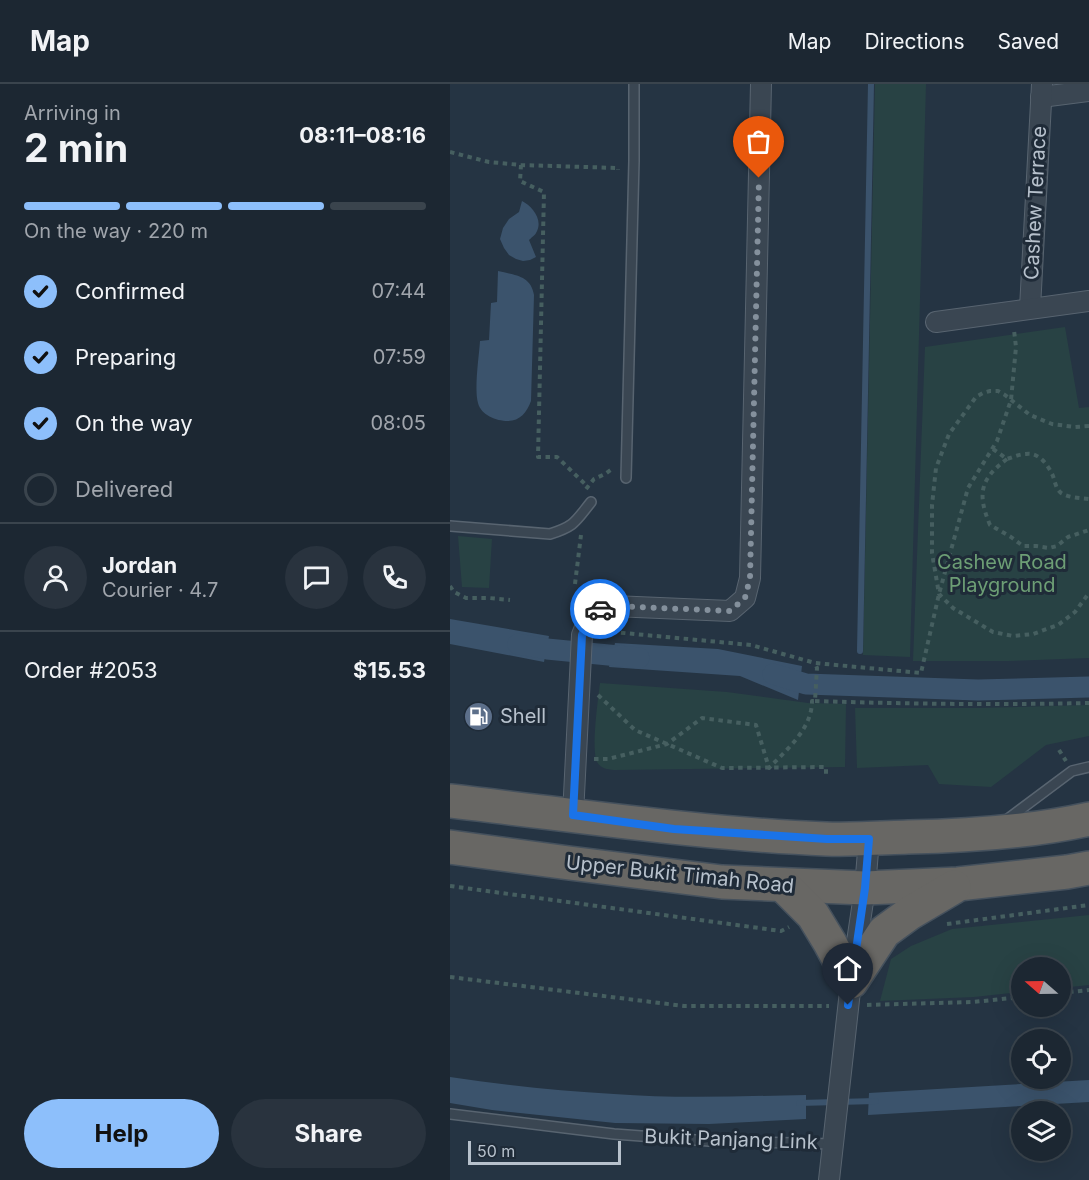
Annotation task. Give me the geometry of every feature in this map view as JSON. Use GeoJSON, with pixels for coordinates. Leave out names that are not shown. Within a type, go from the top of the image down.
{"type":"FeatureCollection","features":[{"type":"Feature","properties":{"kind":"highway"},"geometry":{"type":"LineString","coordinates":[[450,801],[674,829],[827,839],[966,836],[1062,825],[1089,819]]}},
{"type":"Feature","properties":{"kind":"highway","name":"Upper Bukit Timah Road"},"geometry":{"type":"LineString","coordinates":[[450,847],[722,882],[865,888],[958,884],[1089,868]]}},
{"type":"Feature","properties":{"kind":"highway"},"geometry":{"type":"LineString","coordinates":[[783,885],[813,915],[851,982],[884,932],[958,884]]}},
{"type":"Feature","properties":{"kind":"street"},"geometry":{"type":"LineString","coordinates":[[573,815],[580,674],[585,628],[600,609],[613,606],[730,611],[745,598],[750,578],[761,84]]}},
{"type":"Feature","properties":{"kind":"street","name":"Cashew Terrace"},"geometry":{"type":"LineString","coordinates":[[1021,310],[1041,90],[1089,91]]}},
{"type":"Feature","properties":{"kind":"street","name":"Cashew Terrace"},"geometry":{"type":"LineString","coordinates":[[936,322],[1089,301]]}},
{"type":"Feature","properties":{"kind":"street"},"geometry":{"type":"LineString","coordinates":[[829,1180],[869,839]]}},
{"type":"Feature","properties":{"kind":"lane"},"geometry":{"type":"LineString","coordinates":[[626,478],[634,84]]}},
{"type":"Feature","properties":{"kind":"lane"},"geometry":{"type":"LineString","coordinates":[[450,526],[550,534],[575,523],[591,502]]}},
{"type":"Feature","properties":{"kind":"lane"},"geometry":{"type":"LineString","coordinates":[[585,628],[589,589]]}},
{"type":"Feature","properties":{"kind":"lane"},"geometry":{"type":"LineString","coordinates":[[989,833],[1072,771],[1089,767]]}},
{"type":"Feature","properties":{"kind":"lane","name":"Bukit Panjang Link"},"geometry":{"type":"LineString","coordinates":[[450,1114],[614,1134],[709,1141],[833,1144]]}},
{"type":"Feature","properties":{"kind":"path"},"geometry":{"type":"LineString","coordinates":[[450,152],[489,162],[618,168],[618,180]]}},
{"type":"Feature","properties":{"kind":"path"},"geometry":{"type":"LineString","coordinates":[[521,165],[520,181],[544,192],[538,457],[557,457],[588,487]]}},
{"type":"Feature","properties":{"kind":"path"},"geometry":{"type":"LineString","coordinates":[[585,628],[751,645],[816,666],[921,673],[939,594],[968,488],[997,441],[1011,400],[1021,310]]}},
{"type":"Feature","properties":{"kind":"path"},"geometry":{"type":"LineString","coordinates":[[1089,426],[1052,424],[1030,415],[1005,394],[990,391],[983,393],[976,397],[949,434],[936,468],[932,505],[932,554],[939,594],[966,617],[993,632],[1013,636],[1033,634],[1058,625],[1075,612],[1089,593]]}},
{"type":"Feature","properties":{"kind":"path"},"geometry":{"type":"LineString","coordinates":[[993,449],[1007,459]]}},
{"type":"Feature","properties":{"kind":"path"},"geometry":{"type":"LineString","coordinates":[[1089,500],[1061,493],[1046,464],[1039,456],[1027,453],[1007,459],[989,475],[983,487],[982,500],[990,525],[1023,546],[1049,548],[1057,546],[1068,537],[1089,530]]}},
{"type":"Feature","properties":{"kind":"path"},"geometry":{"type":"LineString","coordinates":[[575,589],[584,512],[583,494],[594,479],[612,469]]}},
{"type":"Feature","properties":{"kind":"path"},"geometry":{"type":"LineString","coordinates":[[450,586],[454,592],[466,598],[510,600]]}},
{"type":"Feature","properties":{"kind":"path"},"geometry":{"type":"LineString","coordinates":[[769,768],[798,738],[812,713],[812,701],[815,700],[816,666]]}},
{"type":"Feature","properties":{"kind":"path"},"geometry":{"type":"LineString","coordinates":[[580,674],[634,730],[722,768],[826,767],[826,775]]}},
{"type":"Feature","properties":{"kind":"path"},"geometry":{"type":"LineString","coordinates":[[815,700],[982,705],[1089,703]]}},
{"type":"Feature","properties":{"kind":"path"},"geometry":{"type":"LineString","coordinates":[[590,759],[608,759],[667,744],[702,718],[756,725],[769,768]]}},
{"type":"Feature","properties":{"kind":"path"},"geometry":{"type":"LineString","coordinates":[[450,886],[781,931],[790,927]]}},
{"type":"Feature","properties":{"kind":"path"},"geometry":{"type":"LineString","coordinates":[[941,926],[951,922],[1089,905]]}},
{"type":"Feature","properties":{"kind":"path"},"geometry":{"type":"LineString","coordinates":[[450,977],[684,1006],[825,1006]]}},
{"type":"Feature","properties":{"kind":"path"},"geometry":{"type":"LineString","coordinates":[[1071,992],[1089,990]]}},
{"type":"Feature","properties":{"kind":"path"},"geometry":{"type":"LineString","coordinates":[[874,1005],[973,1002],[1011,998]]}},
{"type":"Feature","properties":{"kind":"green space"},"geometry":{"type":"Polygon","coordinates":[[[875,84],[926,84],[910,657],[863,655],[875,84]]]}},
{"type":"Feature","properties":{"kind":"green space","name":"Cashew Road Playground"},"geometry":{"type":"Polygon","coordinates":[[[1065,327],[1079,408],[1089,407],[1089,658],[913,661],[925,347],[1065,327]]]}},
{"type":"Feature","properties":{"kind":"green space"},"geometry":{"type":"Polygon","coordinates":[[[458,536],[492,539],[489,588],[462,587],[458,536]]]}},
{"type":"Feature","properties":{"kind":"green space"},"geometry":{"type":"Polygon","coordinates":[[[600,683],[727,692],[808,703],[846,704],[845,767],[614,770],[604,768],[597,762],[595,756],[600,683]]]}},
{"type":"Feature","properties":{"kind":"green space"},"geometry":{"type":"Polygon","coordinates":[[[1089,705],[1089,736],[1046,745],[991,787],[939,784],[928,765],[857,768],[855,708],[1089,705]]]}},
{"type":"Feature","properties":{"kind":"green space"},"geometry":{"type":"Polygon","coordinates":[[[1089,915],[1089,985],[1071,987],[1071,957],[1011,957],[1011,993],[880,1001],[891,959],[911,946],[952,929],[1089,915]]]}},
{"type":"Feature","properties":{"kind":"water"},"geometry":{"type":"Polygon","coordinates":[[[522,201],[530,206],[539,223],[536,234],[529,240],[536,257],[523,261],[509,255],[500,239],[509,219],[519,212],[522,201]]]}},
{"type":"Feature","properties":{"kind":"water"},"geometry":{"type":"Polygon","coordinates":[[[498,271],[526,280],[534,295],[531,401],[522,415],[508,421],[499,420],[482,411],[477,397],[480,341],[489,340],[491,303],[497,302],[498,271]]]}},
{"type":"Feature","properties":{"kind":"water"},"geometry":{"type":"Polygon","coordinates":[[[450,619],[549,636],[544,662],[450,644],[450,619]]]}},
{"type":"Feature","properties":{"kind":"water"},"geometry":{"type":"Polygon","coordinates":[[[615,643],[718,649],[802,666],[798,700],[740,676],[609,667],[615,643]]]}},
{"type":"Feature","properties":{"kind":"water"},"geometry":{"type":"Polygon","coordinates":[[[450,1077],[511,1085],[638,1096],[806,1095],[806,1119],[709,1124],[615,1123],[492,1110],[450,1103],[450,1077]]]}},
{"type":"Feature","properties":{"kind":"water"},"geometry":{"type":"Polygon","coordinates":[[[1089,1080],[1089,1102],[1011,1101],[1011,1107],[868,1115],[869,1093],[1011,1085],[1011,1089],[1071,1089],[1071,1081],[1089,1080]]]}},
{"type":"Feature","properties":{"kind":"waterway"},"geometry":{"type":"LineString","coordinates":[[860,651],[871,84]]}},
{"type":"Feature","properties":{"kind":"waterway"},"geometry":{"type":"LineString","coordinates":[[518,644],[639,658]]}},
{"type":"Feature","properties":{"kind":"waterway"},"geometry":{"type":"LineString","coordinates":[[773,674],[806,684],[978,690],[1089,687]]}},
{"type":"Feature","properties":{"kind":"waterway"},"geometry":{"type":"LineString","coordinates":[[799,1103],[876,1101]]}},
{"type":"Feature","properties":{"kind":"way so far"},"geometry":{"type":"LineString","coordinates":[[600,609],[613,606],[730,611],[745,598],[750,578],[759,178]]}},
{"type":"Feature","properties":{"kind":"place","name":"Shell"},"geometry":{"type":"Point","coordinates":[479,716]}},
{"type":"Feature","properties":{"kind":"route"},"geometry":{"type":"LineString","coordinates":[[600,609],[588,620],[582,635],[573,815],[674,829],[827,839],[869,839],[865,888],[848,1005]]}}]}
